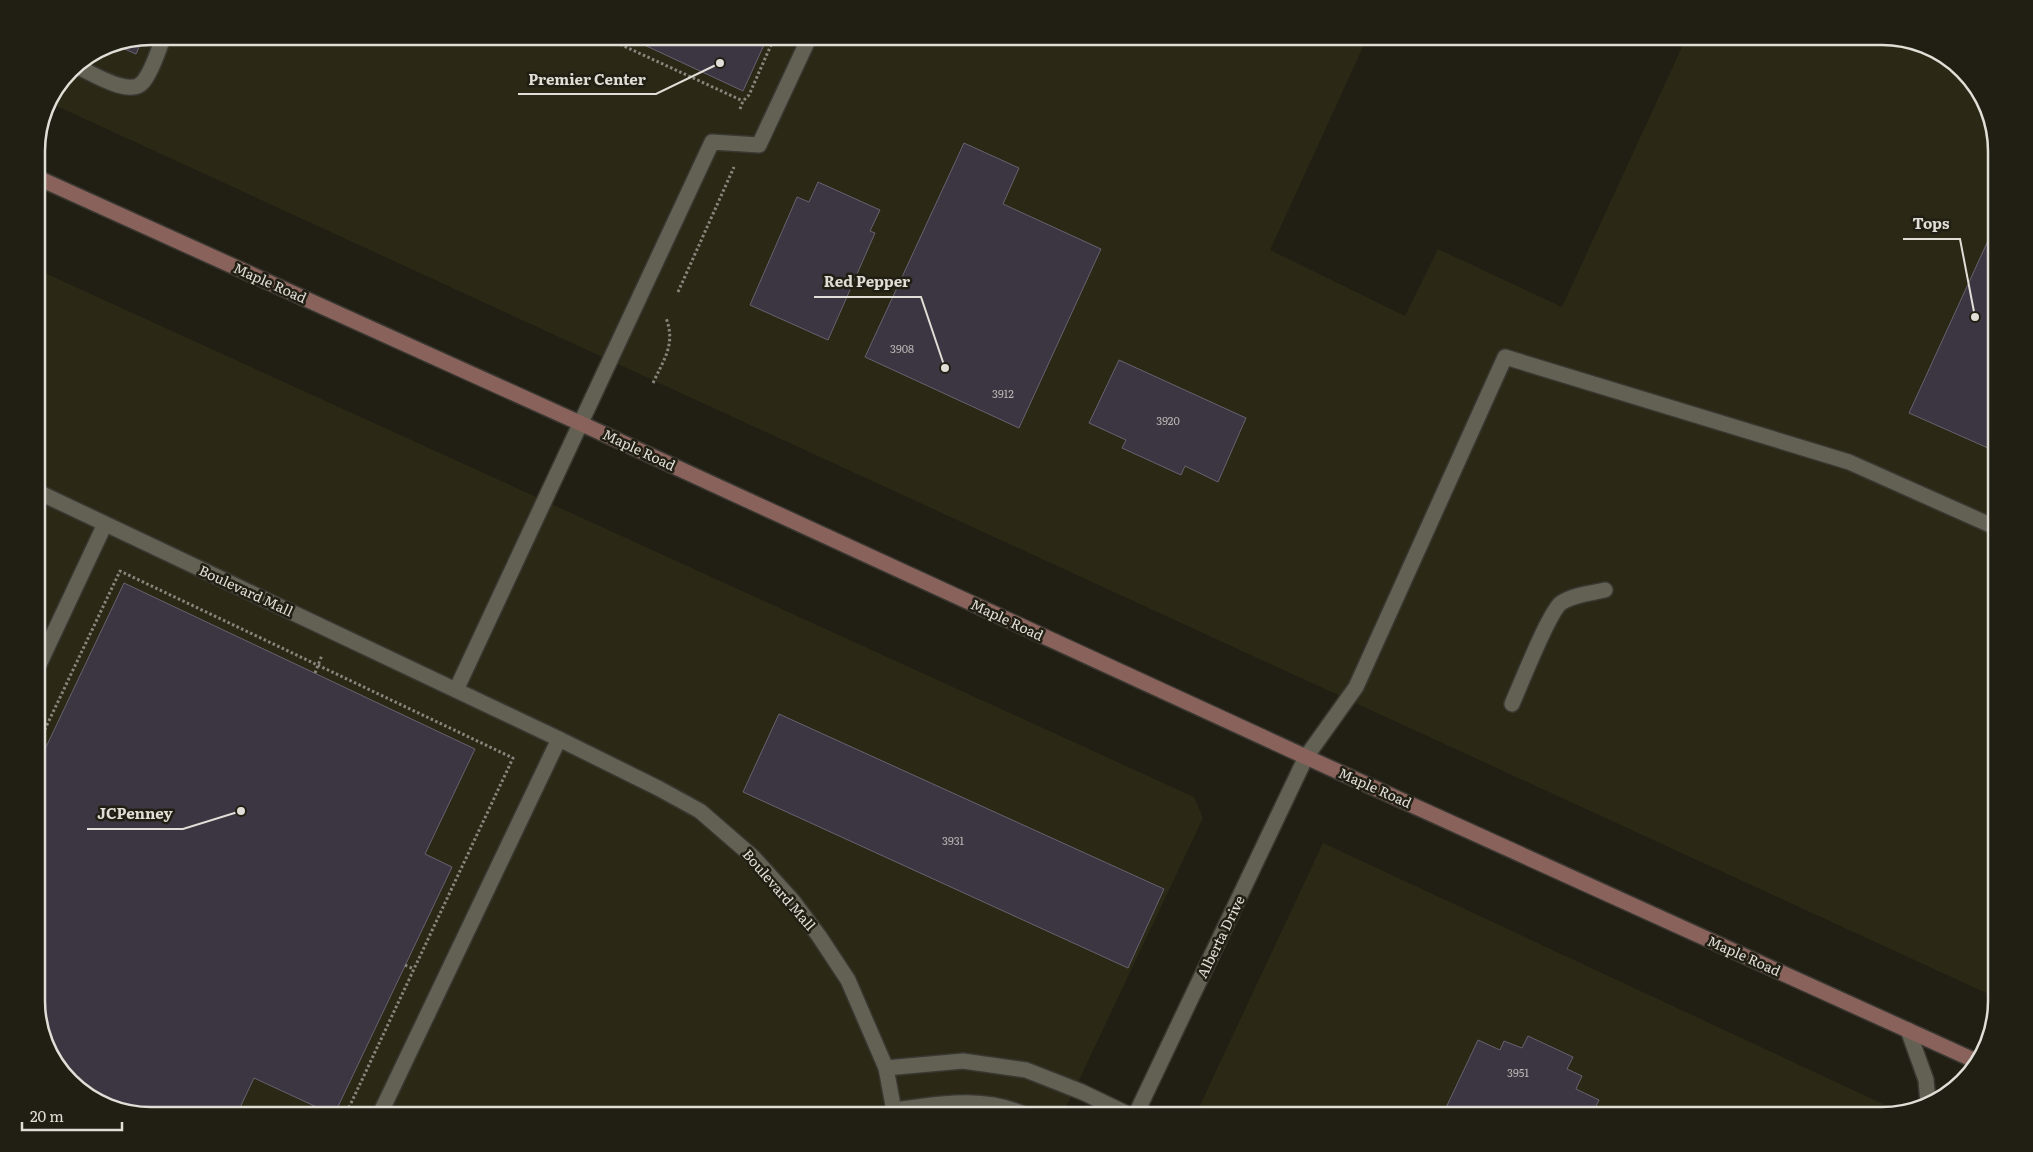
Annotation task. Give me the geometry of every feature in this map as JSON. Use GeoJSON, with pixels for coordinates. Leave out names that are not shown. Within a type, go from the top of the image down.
{"type":"FeatureCollection","features":[{"type":"Feature","properties":{"kind":"main road","name":"Maple Road"},"geometry":{"type":"LineString","coordinates":[[45,181],[582,424],[1306,757],[1971,1059]]}},
{"type":"Feature","properties":{"kind":"street"},"geometry":{"type":"LineString","coordinates":[[84,70],[119,86],[128,89],[136,88],[147,75],[160,45]]}},
{"type":"Feature","properties":{"kind":"street"},"geometry":{"type":"LineString","coordinates":[[456,690],[582,424],[712,142],[759,145],[806,45]]}},
{"type":"Feature","properties":{"kind":"street","name":"Alberta Drive"},"geometry":{"type":"LineString","coordinates":[[1137,1107],[1306,757],[1356,687],[1505,357],[1849,462],[1988,524]]}},
{"type":"Feature","properties":{"kind":"street","name":"Boulevard Mall"},"geometry":{"type":"LineString","coordinates":[[45,495],[559,739],[700,811],[753,857],[809,922],[848,980],[886,1068],[893,1107]]}},
{"type":"Feature","properties":{"kind":"street"},"geometry":{"type":"LineString","coordinates":[[45,652],[104,524]]}},
{"type":"Feature","properties":{"kind":"street"},"geometry":{"type":"LineString","coordinates":[[1512,704],[1551,617],[1560,604],[1580,596],[1605,590]]}},
{"type":"Feature","properties":{"kind":"street"},"geometry":{"type":"LineString","coordinates":[[383,1107],[559,739]]}},
{"type":"Feature","properties":{"kind":"street"},"geometry":{"type":"LineString","coordinates":[[1908,1030],[1926,1080],[1927,1096]]}},
{"type":"Feature","properties":{"kind":"street"},"geometry":{"type":"LineString","coordinates":[[886,1068],[963,1061],[1026,1070],[1114,1107]]}},
{"type":"Feature","properties":{"kind":"street","name":"Boulevard Mall"},"geometry":{"type":"LineString","coordinates":[[926,1107],[952,1102],[981,1103],[995,1107]]}},
{"type":"Feature","properties":{"kind":"path"},"geometry":{"type":"LineString","coordinates":[[622,45],[743,101]]}},
{"type":"Feature","properties":{"kind":"path"},"geometry":{"type":"LineString","coordinates":[[740,109],[743,101],[749,94],[771,45]]}},
{"type":"Feature","properties":{"kind":"path"},"geometry":{"type":"LineString","coordinates":[[678,292],[736,163]]}},
{"type":"Feature","properties":{"kind":"path"},"geometry":{"type":"LineString","coordinates":[[653,383],[671,339],[666,318]]}},
{"type":"Feature","properties":{"kind":"path"},"geometry":{"type":"LineString","coordinates":[[45,729],[120,571],[513,758],[349,1107]]}},
{"type":"Feature","properties":{"kind":"path"},"geometry":{"type":"LineString","coordinates":[[314,673],[322,655]]}},
{"type":"Feature","properties":{"kind":"path"},"geometry":{"type":"LineString","coordinates":[[405,965],[414,969]]}},
{"type":"Feature","properties":{"kind":"path"},"geometry":{"type":"LineString","coordinates":[[365,1074],[370,1077]]}},
{"type":"Feature","properties":{"kind":"shaded area"},"geometry":{"type":"Polygon","coordinates":[[[151,45],[1364,45],[1270,250],[1405,316],[1438,249],[1562,307],[1683,45],[1882,45],[1909,49],[1935,59],[1957,76],[1974,98],[1986,130],[1988,144],[1988,994],[56,105],[59,98],[76,76],[98,59],[130,47],[151,45]]]}},
{"type":"Feature","properties":{"kind":"shaded area"},"geometry":{"type":"Polygon","coordinates":[[[45,273],[1194,797],[1203,818],[1066,1107],[151,1107],[124,1103],[98,1093],[76,1076],[59,1054],[47,1022],[45,1008],[45,273]]]}},
{"type":"Feature","properties":{"kind":"shaded area"},"geometry":{"type":"Polygon","coordinates":[[[1323,843],[1888,1107],[1882,1107],[1199,1107],[1323,843]]]}},
{"type":"Feature","properties":{"kind":"building"},"geometry":{"type":"Polygon","coordinates":[[[644,45],[764,45],[743,91],[644,45]]]}},
{"type":"Feature","properties":{"kind":"building"},"geometry":{"type":"Polygon","coordinates":[[[140,46],[136,54],[124,49],[140,46]]]}},
{"type":"Feature","properties":{"kind":"building"},"geometry":{"type":"Polygon","coordinates":[[[964,143],[1019,168],[1003,204],[1101,249],[1019,428],[865,357],[964,143]]]}},
{"type":"Feature","properties":{"kind":"building"},"geometry":{"type":"Polygon","coordinates":[[[818,182],[880,210],[870,231],[875,233],[828,340],[750,305],[797,197],[809,202],[818,182]]]}},
{"type":"Feature","properties":{"kind":"building"},"geometry":{"type":"Polygon","coordinates":[[[1988,241],[1988,448],[1909,413],[1988,241]]]}},
{"type":"Feature","properties":{"kind":"building"},"geometry":{"type":"Polygon","coordinates":[[[1119,360],[1246,418],[1218,482],[1185,466],[1181,475],[1122,448],[1126,440],[1089,423],[1119,360]]]}},
{"type":"Feature","properties":{"kind":"building"},"geometry":{"type":"Polygon","coordinates":[[[124,583],[475,749],[425,854],[452,867],[338,1107],[317,1107],[254,1078],[240,1107],[137,1106],[111,1099],[98,1093],[76,1076],[67,1065],[53,1041],[45,1008],[45,749],[124,583]]]}},
{"type":"Feature","properties":{"kind":"building"},"geometry":{"type":"Polygon","coordinates":[[[779,714],[1164,889],[1128,968],[743,792],[779,714]]]}},
{"type":"Feature","properties":{"kind":"building"},"geometry":{"type":"Polygon","coordinates":[[[1528,1036],[1573,1057],[1567,1069],[1582,1076],[1576,1089],[1599,1100],[1596,1107],[1446,1107],[1478,1040],[1500,1050],[1504,1041],[1522,1048],[1528,1036]]]}},
{"type":"Feature","properties":{"kind":"place","name":"Premier Center"},"geometry":{"type":"Point","coordinates":[720,63]}},
{"type":"Feature","properties":{"kind":"place","name":"Tops"},"geometry":{"type":"Point","coordinates":[1975,317]}},
{"type":"Feature","properties":{"kind":"place","name":"Red Pepper"},"geometry":{"type":"Point","coordinates":[945,368]}},
{"type":"Feature","properties":{"kind":"place","name":"JCPenney"},"geometry":{"type":"Point","coordinates":[241,811]}}]}
